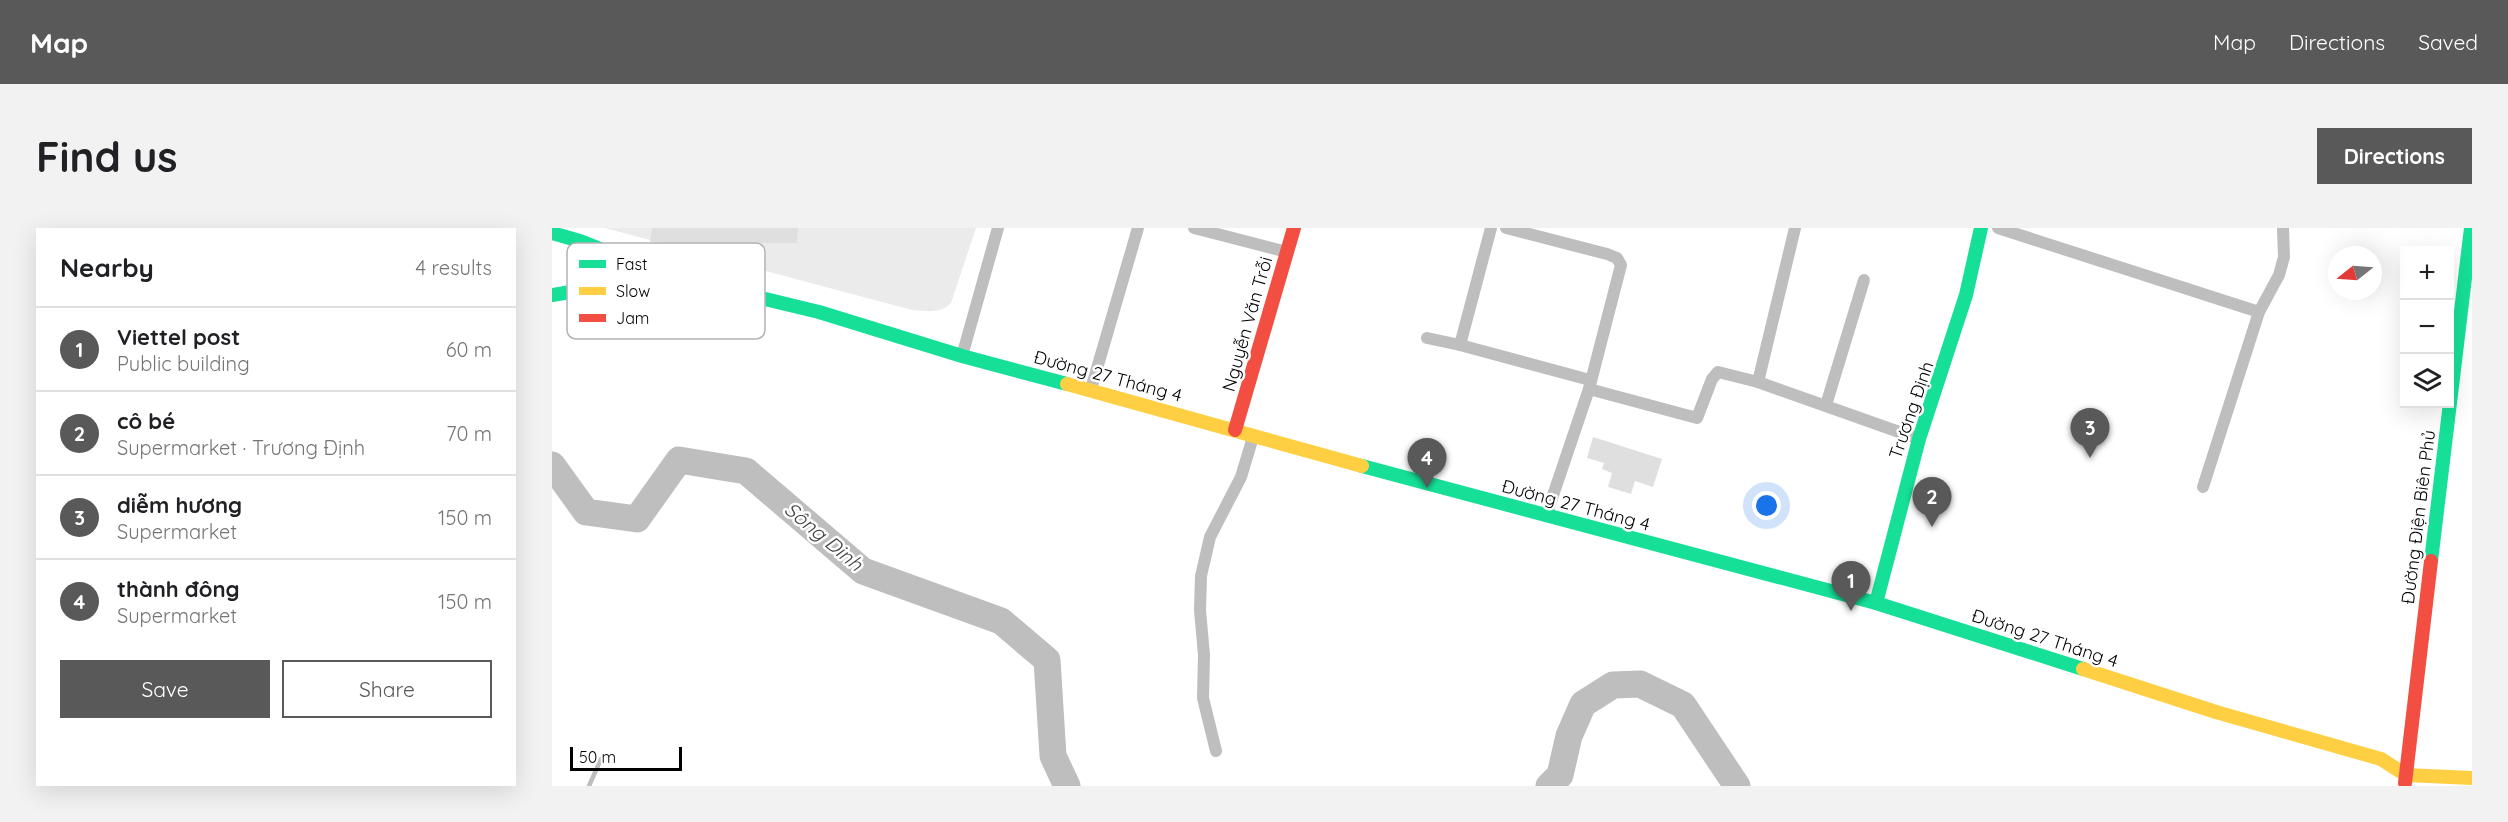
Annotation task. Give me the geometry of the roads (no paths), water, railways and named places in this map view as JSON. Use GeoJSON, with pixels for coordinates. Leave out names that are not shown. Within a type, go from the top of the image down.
{"type":"FeatureCollection","features":[{"type":"Feature","properties":{"kind":"street"},"geometry":{"type":"LineString","coordinates":[[962,356],[999,228]]}},
{"type":"Feature","properties":{"kind":"street"},"geometry":{"type":"LineString","coordinates":[[1091,389],[1138,228]]}},
{"type":"Feature","properties":{"kind":"street"},"geometry":{"type":"LineString","coordinates":[[1194,228],[1287,252]]}},
{"type":"Feature","properties":{"kind":"street","name":"Nguyễn Văn Trỗi"},"geometry":{"type":"LineString","coordinates":[[1235,430],[1294,228]]}},
{"type":"Feature","properties":{"kind":"street"},"geometry":{"type":"LineString","coordinates":[[1460,345],[1491,228]]}},
{"type":"Feature","properties":{"kind":"street"},"geometry":{"type":"LineString","coordinates":[[1506,228],[1607,254],[1617,258],[1621,265],[1589,385],[1546,516]]}},
{"type":"Feature","properties":{"kind":"street"},"geometry":{"type":"LineString","coordinates":[[1758,382],[1795,228]]}},
{"type":"Feature","properties":{"kind":"street","name":"Trương Định"},"geometry":{"type":"LineString","coordinates":[[1876,603],[1919,439],[1966,295],[1981,228]]}},
{"type":"Feature","properties":{"kind":"street"},"geometry":{"type":"LineString","coordinates":[[1998,228],[2259,312]]}},
{"type":"Feature","properties":{"kind":"street"},"geometry":{"type":"LineString","coordinates":[[2203,487],[2259,312],[2279,275],[2284,258],[2283,228]]}},
{"type":"Feature","properties":{"kind":"street","name":"Đường Điện Biên Phủ"},"geometry":{"type":"LineString","coordinates":[[2405,780],[2471,228]]}},
{"type":"Feature","properties":{"kind":"street","name":"Đường 27 Tháng 4"},"geometry":{"type":"LineString","coordinates":[[552,233],[585,243]]}},
{"type":"Feature","properties":{"kind":"street"},"geometry":{"type":"LineString","coordinates":[[1826,405],[1864,279]]}},
{"type":"Feature","properties":{"kind":"street","name":"Đường 27 Tháng 4"},"geometry":{"type":"LineString","coordinates":[[552,295],[567,292]]}},
{"type":"Feature","properties":{"kind":"street","name":"Đường 27 Tháng 4"},"geometry":{"type":"LineString","coordinates":[[765,299],[819,312],[962,356],[1091,389],[1253,437],[1876,603],[2208,710],[2381,759],[2405,780],[2472,778]]}},
{"type":"Feature","properties":{"kind":"street"},"geometry":{"type":"LineString","coordinates":[[1427,338],[1460,345],[1697,418],[1712,379],[1718,372],[1758,382],[1919,439]]}},
{"type":"Feature","properties":{"kind":"street"},"geometry":{"type":"LineString","coordinates":[[1216,751],[1203,698],[1201,576],[1210,537],[1241,477],[1253,437]]}},
{"type":"Feature","properties":{"kind":"waterway","name":"Sông Dinh"},"geometry":{"type":"LineString","coordinates":[[552,465],[586,512],[637,519],[679,460],[746,471],[863,571],[1001,621],[1047,660],[1053,756],[1067,786]]}},
{"type":"Feature","properties":{"kind":"waterway","name":"Sông Dinh"},"geometry":{"type":"LineString","coordinates":[[1549,786],[1560,775],[1569,736],[1583,704],[1613,685],[1640,684],[1683,705],[1737,786]]}},
{"type":"Feature","properties":{"kind":"waterway"},"geometry":{"type":"LineString","coordinates":[[589,786],[601,759]]}},
{"type":"Feature","properties":{"kind":"place","name":"diễm hương"},"geometry":{"type":"Point","coordinates":[2090,458]}},
{"type":"Feature","properties":{"kind":"place","name":"thành đông"},"geometry":{"type":"Point","coordinates":[1427,488]}},
{"type":"Feature","properties":{"kind":"place","name":"cô bé"},"geometry":{"type":"Point","coordinates":[1932,527]}},
{"type":"Feature","properties":{"kind":"place","name":"Viettel post"},"geometry":{"type":"Point","coordinates":[1851,611]}}]}
